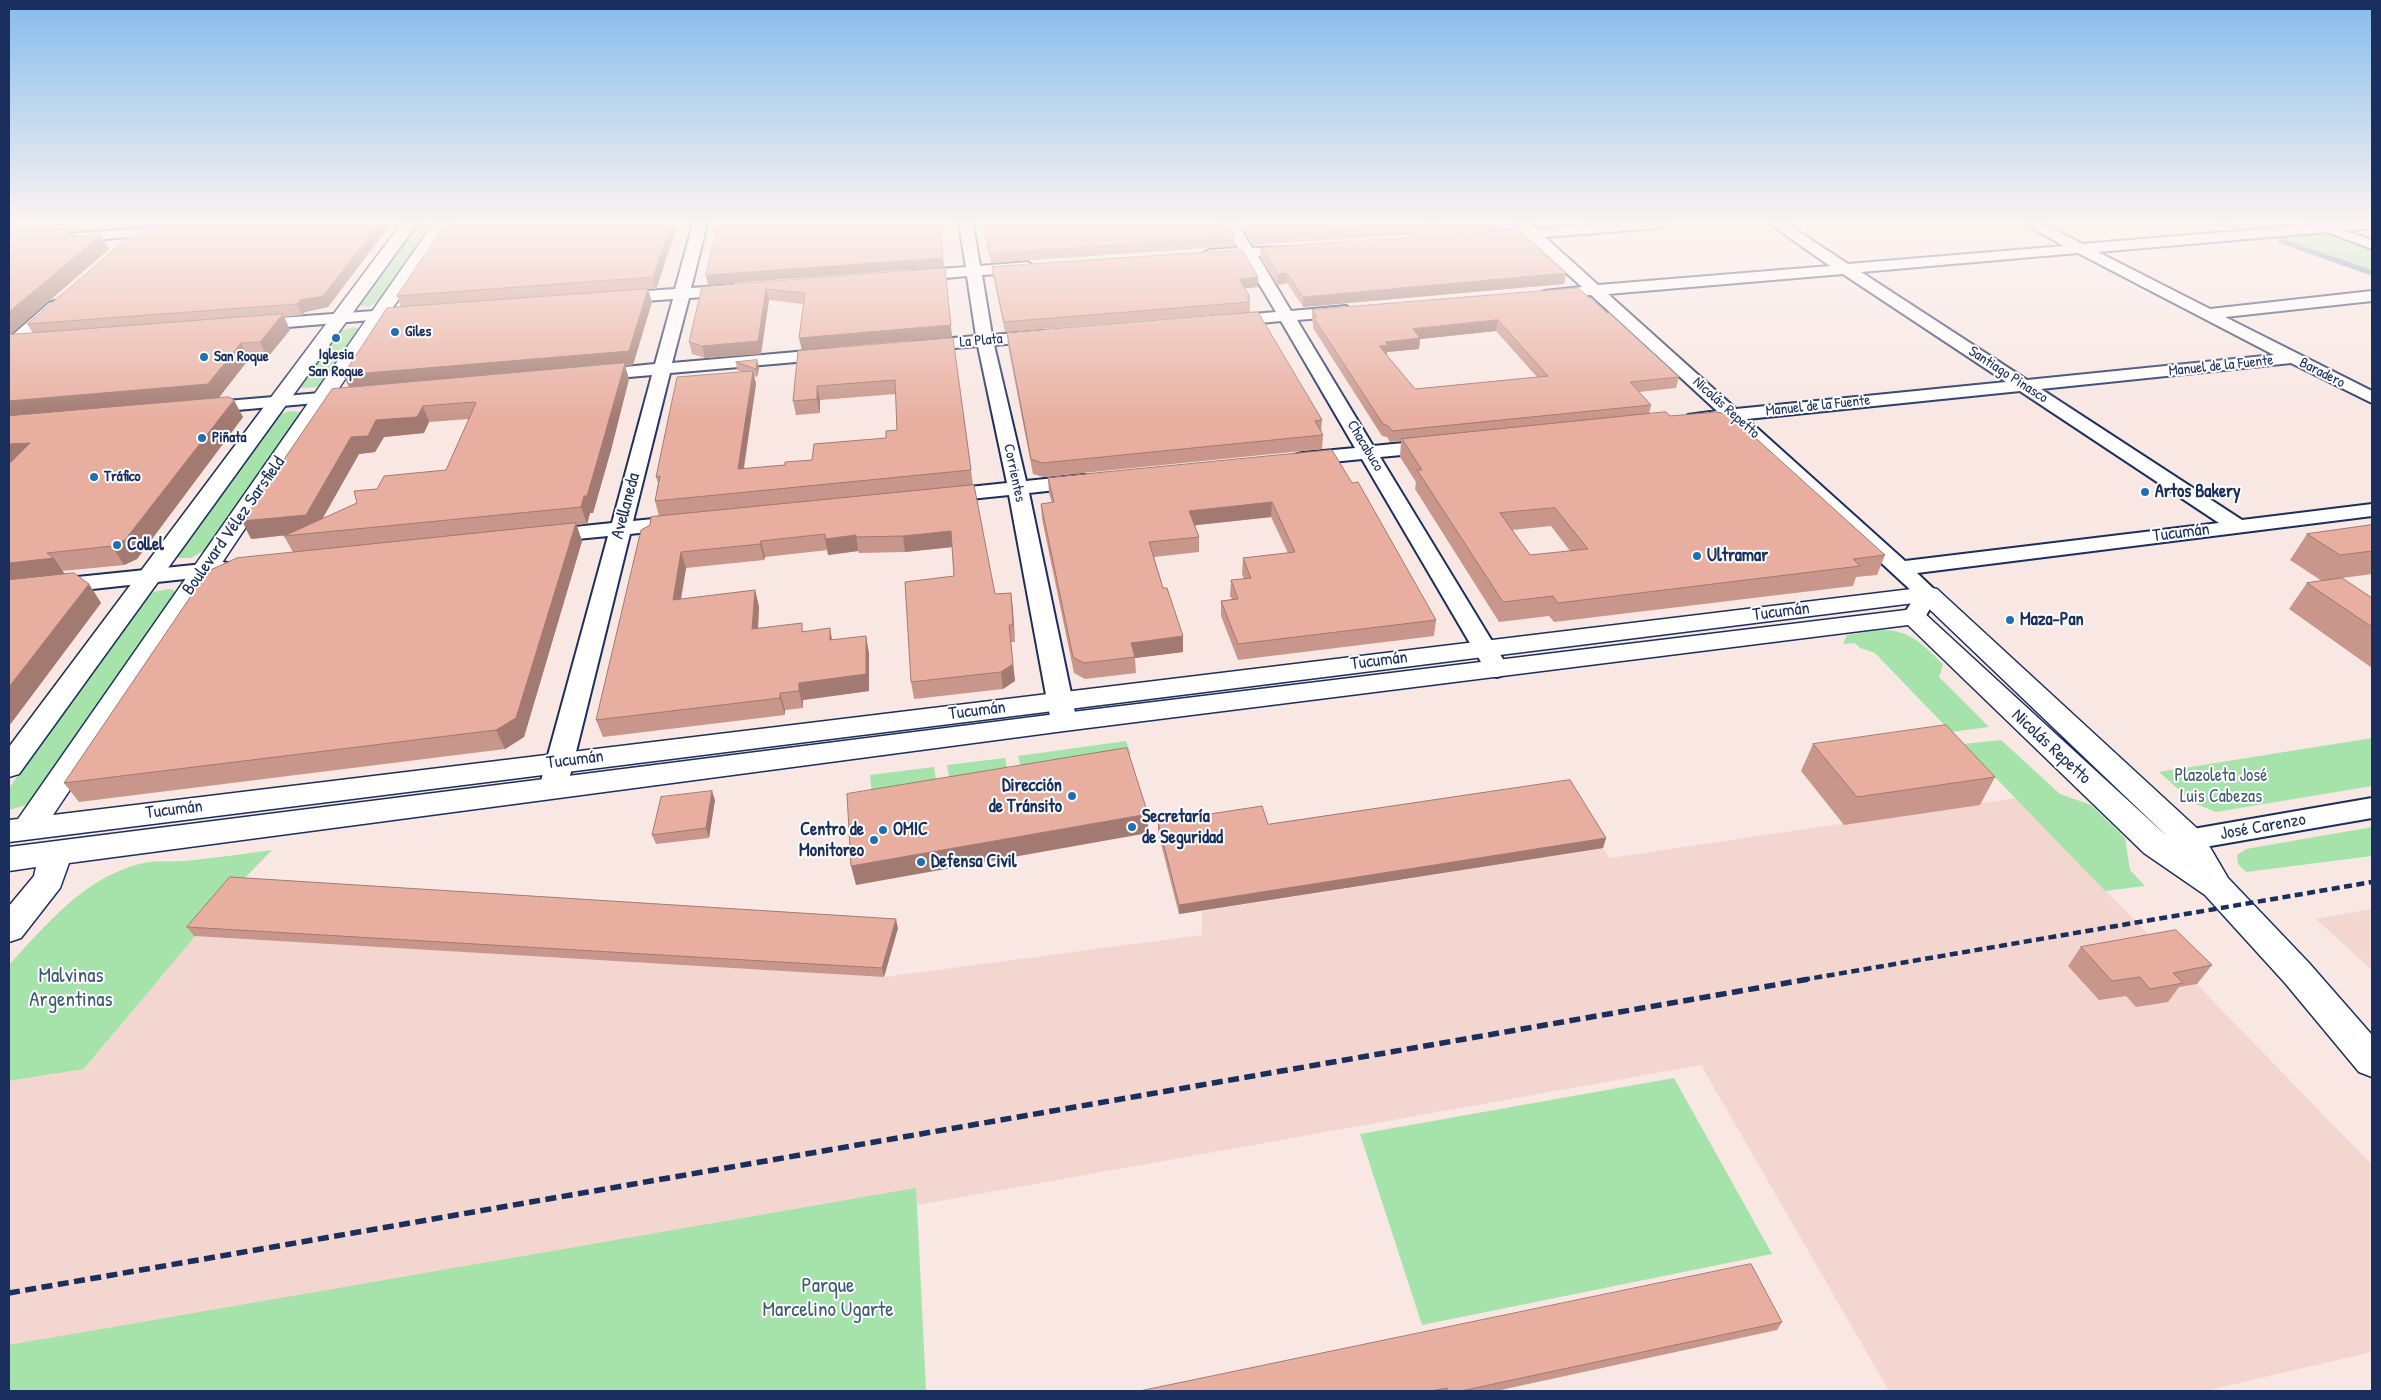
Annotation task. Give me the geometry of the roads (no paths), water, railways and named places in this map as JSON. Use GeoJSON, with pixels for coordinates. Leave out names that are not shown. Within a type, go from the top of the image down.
{"type":"FeatureCollection","features":[{"type":"Feature","properties":{"kind":"street","name":"Boulevard Vélez Sarsfield"},"geometry":{"type":"LineString","coordinates":[[9,767],[360,289]]}},
{"type":"Feature","properties":{"kind":"street","name":"Boulevard Vélez Sarsfield"},"geometry":{"type":"LineString","coordinates":[[18,830],[203,571],[396,289]]}},
{"type":"Feature","properties":{"kind":"street","name":"Avellaneda"},"geometry":{"type":"LineString","coordinates":[[556,775],[683,289]]}},
{"type":"Feature","properties":{"kind":"street"},"geometry":{"type":"LineString","coordinates":[[604,299],[736,289]]}},
{"type":"Feature","properties":{"kind":"street","name":"Corrientes"},"geometry":{"type":"LineString","coordinates":[[978,289],[985,340],[1018,488],[1062,712]]}},
{"type":"Feature","properties":{"kind":"street","name":"Chacabuco"},"geometry":{"type":"LineString","coordinates":[[1270,289],[1491,658]]}},
{"type":"Feature","properties":{"kind":"street"},"geometry":{"type":"LineString","coordinates":[[1535,296],[1617,289]]}},
{"type":"Feature","properties":{"kind":"street","name":"Santiago Pinasco"},"geometry":{"type":"LineString","coordinates":[[1876,289],[2238,526]]}},
{"type":"Feature","properties":{"kind":"street","name":"Baradero"},"geometry":{"type":"LineString","coordinates":[[2157,289],[2293,358],[2364,388],[2372,398]]}},
{"type":"Feature","properties":{"kind":"street","name":"Nicolás Repetto"},"geometry":{"type":"LineString","coordinates":[[1597,291],[1901,568],[1920,606],[2154,845],[2216,886]]}},
{"type":"Feature","properties":{"kind":"street"},"geometry":{"type":"LineString","coordinates":[[2204,314],[2372,296]]}},
{"type":"Feature","properties":{"kind":"street"},"geometry":{"type":"LineString","coordinates":[[10,345],[64,299]]}},
{"type":"Feature","properties":{"kind":"street"},"geometry":{"type":"LineString","coordinates":[[1217,322],[1362,310]]}},
{"type":"Feature","properties":{"kind":"street"},"geometry":{"type":"LineString","coordinates":[[240,326],[417,313]]}},
{"type":"Feature","properties":{"kind":"street","name":"La Plata"},"geometry":{"type":"LineString","coordinates":[[907,348],[1063,334]]}},
{"type":"Feature","properties":{"kind":"street"},"geometry":{"type":"LineString","coordinates":[[10,345],[41,342]]}},
{"type":"Feature","properties":{"kind":"street"},"geometry":{"type":"LineString","coordinates":[[575,377],[848,353]]}},
{"type":"Feature","properties":{"kind":"street","name":"Manuel de la Fuente"},"geometry":{"type":"LineString","coordinates":[[1675,421],[2293,358]]}},
{"type":"Feature","properties":{"kind":"street"},"geometry":{"type":"LineString","coordinates":[[182,410],[361,394]]}},
{"type":"Feature","properties":{"kind":"street"},"geometry":{"type":"LineString","coordinates":[[1282,461],[1448,444]]}},
{"type":"Feature","properties":{"kind":"street"},"geometry":{"type":"LineString","coordinates":[[920,498],[1106,479]]}},
{"type":"Feature","properties":{"kind":"street","name":"Tucumán"},"geometry":{"type":"LineString","coordinates":[[1901,568],[2372,510]]}},
{"type":"Feature","properties":{"kind":"street"},"geometry":{"type":"LineString","coordinates":[[530,538],[707,520]]}},
{"type":"Feature","properties":{"kind":"street"},"geometry":{"type":"LineString","coordinates":[[9,591],[242,567]]}},
{"type":"Feature","properties":{"kind":"street","name":"Nicolás Repetto"},"geometry":{"type":"LineString","coordinates":[[1920,606],[2190,840],[2216,886],[2297,973],[2372,1062]]}},
{"type":"Feature","properties":{"kind":"street","name":"Tucumán"},"geometry":{"type":"LineString","coordinates":[[18,830],[556,775],[1920,606]]}},
{"type":"Feature","properties":{"kind":"street","name":"Tucumán"},"geometry":{"type":"LineString","coordinates":[[9,859],[556,775]]}},
{"type":"Feature","properties":{"kind":"street","name":"José Carenzo"},"geometry":{"type":"LineString","coordinates":[[2154,845],[2372,808]]}},
{"type":"Feature","properties":{"kind":"street"},"geometry":{"type":"LineString","coordinates":[[9,929],[49,880],[56,852],[18,830]]}},
{"type":"Feature","properties":{"kind":"street","name":"Nicolás Repetto"},"geometry":{"type":"LineString","coordinates":[[2297,973],[2372,1034]]}},
{"type":"Feature","properties":{"kind":"railway"},"geometry":{"type":"LineString","coordinates":[[1802,980],[2372,882]]}},
{"type":"Feature","properties":{"kind":"railway"},"geometry":{"type":"LineString","coordinates":[[9,1293],[1809,979]]}},
{"type":"Feature","properties":{"kind":"place","name":"Giles"},"geometry":{"type":"Point","coordinates":[395,332]}},
{"type":"Feature","properties":{"kind":"place","name":"Iglesia San Roque"},"geometry":{"type":"Point","coordinates":[336,338]}},
{"type":"Feature","properties":{"kind":"place","name":"San Roque"},"geometry":{"type":"Point","coordinates":[204,357]}},
{"type":"Feature","properties":{"kind":"place","name":"Piñata"},"geometry":{"type":"Point","coordinates":[202,438]}},
{"type":"Feature","properties":{"kind":"place","name":"Tráfico"},"geometry":{"type":"Point","coordinates":[94,477]}},
{"type":"Feature","properties":{"kind":"place","name":"Artos Bakery"},"geometry":{"type":"Point","coordinates":[2145,492]}},
{"type":"Feature","properties":{"kind":"place","name":"Collel"},"geometry":{"type":"Point","coordinates":[117,545]}},
{"type":"Feature","properties":{"kind":"place","name":"Ultramar"},"geometry":{"type":"Point","coordinates":[1697,556]}},
{"type":"Feature","properties":{"kind":"place","name":"Maza-Pan"},"geometry":{"type":"Point","coordinates":[2010,620]}},
{"type":"Feature","properties":{"kind":"place","name":"Dirección de Tránsito"},"geometry":{"type":"Point","coordinates":[1072,796]}},
{"type":"Feature","properties":{"kind":"place","name":"Secretaría de Seguridad"},"geometry":{"type":"Point","coordinates":[1132,827]}},
{"type":"Feature","properties":{"kind":"place","name":"OMIC"},"geometry":{"type":"Point","coordinates":[883,830]}},
{"type":"Feature","properties":{"kind":"place","name":"Centro de Monitoreo"},"geometry":{"type":"Point","coordinates":[874,840]}},
{"type":"Feature","properties":{"kind":"place","name":"Defensa Civil"},"geometry":{"type":"Point","coordinates":[921,862]}},
{"type":"Feature","properties":{"kind":"park label","name":"Plazoleta José Luis Cabezas"},"geometry":{"type":"Point","coordinates":[2221,786]}},
{"type":"Feature","properties":{"kind":"park label","name":"Malvinas Argentinas"},"geometry":{"type":"Point","coordinates":[71,988]}},
{"type":"Feature","properties":{"kind":"park label","name":"Parque Marcelino Ugarte"},"geometry":{"type":"Point","coordinates":[828,1298]}}]}
